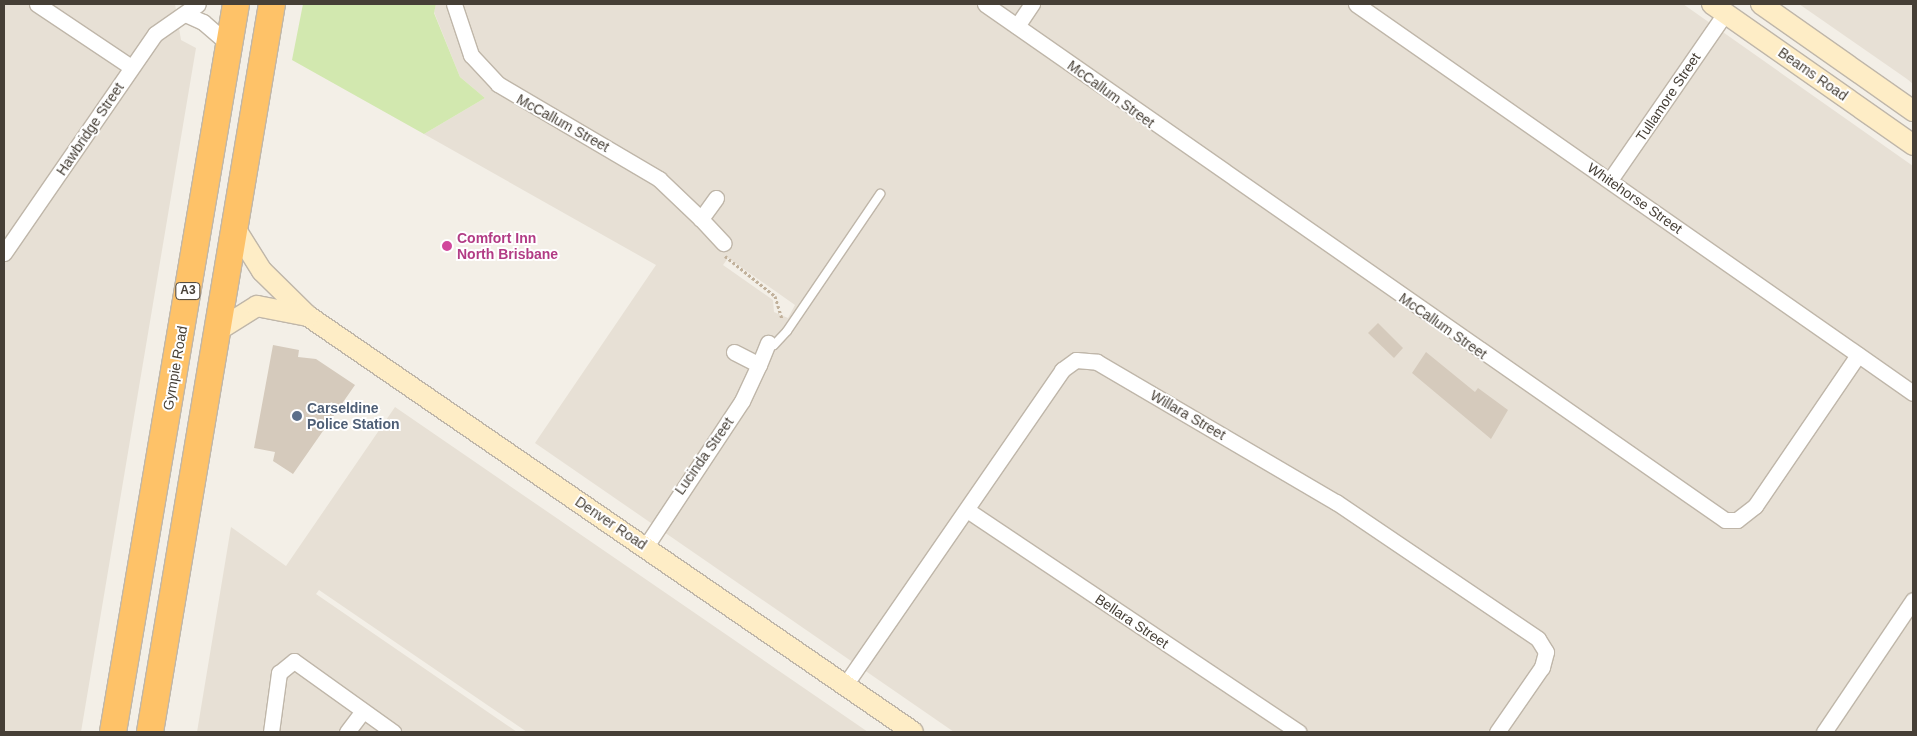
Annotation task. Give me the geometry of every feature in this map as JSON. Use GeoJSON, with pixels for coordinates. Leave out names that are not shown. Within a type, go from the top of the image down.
{"type":"FeatureCollection","features":[{"type":"Feature","properties":{"kind":"highway","name":"Gympie Road"},"geometry":{"type":"LineString","coordinates":[[113,732],[236,4]]}},
{"type":"Feature","properties":{"kind":"highway","name":"A3"},"geometry":{"type":"LineString","coordinates":[[150,732],[272,4]]}},
{"type":"Feature","properties":{"kind":"highway"},"geometry":{"type":"LineString","coordinates":[[156,480],[192,486]]}},
{"type":"Feature","properties":{"kind":"street"},"geometry":{"type":"LineString","coordinates":[[37,4],[131,67]]}},
{"type":"Feature","properties":{"kind":"street","name":"Hawbridge Street"},"geometry":{"type":"LineString","coordinates":[[4,253],[155,34],[198,4]]}},
{"type":"Feature","properties":{"kind":"street","name":"McCallum Street"},"geometry":{"type":"LineString","coordinates":[[454,4],[471,55],[498,84],[660,179],[723,243]]}},
{"type":"Feature","properties":{"kind":"street","name":"McCallum Street"},"geometry":{"type":"LineString","coordinates":[[984,4],[1726,520],[1737,520],[1755,506],[1858,355]]}},
{"type":"Feature","properties":{"kind":"street"},"geometry":{"type":"LineString","coordinates":[[1017,26],[1032,4]]}},
{"type":"Feature","properties":{"kind":"street","name":"Whitehorse Street"},"geometry":{"type":"LineString","coordinates":[[1356,4],[1913,393]]}},
{"type":"Feature","properties":{"kind":"street","name":"Beams Road"},"geometry":{"type":"LineString","coordinates":[[1761,4],[1913,111]]}},
{"type":"Feature","properties":{"kind":"street","name":"Tullamore Street"},"geometry":{"type":"LineString","coordinates":[[1610,180],[1719,8]]}},
{"type":"Feature","properties":{"kind":"street","name":"Beams Road"},"geometry":{"type":"LineString","coordinates":[[1719,8],[1913,145]]}},
{"type":"Feature","properties":{"kind":"street"},"geometry":{"type":"LineString","coordinates":[[185,14],[201,20],[229,45]]}},
{"type":"Feature","properties":{"kind":"street"},"geometry":{"type":"LineString","coordinates":[[700,219],[716,198]]}},
{"type":"Feature","properties":{"kind":"street","name":"Denver Road"},"geometry":{"type":"LineString","coordinates":[[235,228],[262,271],[308,316],[646,546],[913,732]]}},
{"type":"Feature","properties":{"kind":"street","name":"Denver Road"},"geometry":{"type":"LineString","coordinates":[[217,331],[257,306],[308,316]]}},
{"type":"Feature","properties":{"kind":"street","name":"Lucinda Street"},"geometry":{"type":"LineString","coordinates":[[646,546],[745,396],[768,343]]}},
{"type":"Feature","properties":{"kind":"street"},"geometry":{"type":"LineString","coordinates":[[734,352],[760,365]]}},
{"type":"Feature","properties":{"kind":"street","name":"Willara Street"},"geometry":{"type":"LineString","coordinates":[[845,685],[1062,370],[1076,360],[1097,362],[1383,531],[1538,640],[1546,652],[1542,667],[1497,732]]}},
{"type":"Feature","properties":{"kind":"street","name":"Bellara Street"},"geometry":{"type":"LineString","coordinates":[[967,510],[1298,732]]}},
{"type":"Feature","properties":{"kind":"street"},"geometry":{"type":"LineString","coordinates":[[1824,732],[1913,600]]}},
{"type":"Feature","properties":{"kind":"street"},"geometry":{"type":"LineString","coordinates":[[270,732],[279,672],[294,661],[393,732]]}},
{"type":"Feature","properties":{"kind":"street"},"geometry":{"type":"LineString","coordinates":[[347,732],[362,711]]}},
{"type":"Feature","properties":{"kind":"lane"},"geometry":{"type":"LineString","coordinates":[[768,343],[774,345],[782,335],[880,194]]}},
{"type":"Feature","properties":{"kind":"path"},"geometry":{"type":"LineString","coordinates":[[723,243],[726,261],[778,302],[782,335]]}},
{"type":"Feature","properties":{"kind":"shaded area"},"geometry":{"type":"Polygon","coordinates":[[[4,4],[175,4],[181,40],[196,48],[81,732],[4,732],[4,4]]]}},
{"type":"Feature","properties":{"kind":"shaded area"},"geometry":{"type":"Polygon","coordinates":[[[436,4],[1683,4],[1913,166],[1913,732],[954,732],[535,443],[656,265],[424,134],[485,98],[460,77],[434,12],[436,4]],[[728,258],[723,265],[773,300],[774,312],[788,318],[795,305],[728,258]]]}},
{"type":"Feature","properties":{"kind":"shaded area"},"geometry":{"type":"Polygon","coordinates":[[[1799,4],[1913,4],[1913,84],[1907,79],[1799,4]]]}},
{"type":"Feature","properties":{"kind":"shaded area"},"geometry":{"type":"Polygon","coordinates":[[[395,407],[868,732],[527,732],[319,590],[316,594],[517,732],[197,732],[231,527],[286,566],[395,407]]]}},
{"type":"Feature","properties":{"kind":"green space"},"geometry":{"type":"Polygon","coordinates":[[[303,4],[436,4],[434,13],[460,77],[485,98],[424,134],[292,60],[303,4]]]}},
{"type":"Feature","properties":{"kind":"building"},"geometry":{"type":"Polygon","coordinates":[[[1378,323],[1403,348],[1394,358],[1368,333],[1378,323]]]}},
{"type":"Feature","properties":{"kind":"building","name":"Carseldine Police Station"},"geometry":{"type":"Polygon","coordinates":[[[273,345],[299,350],[298,357],[316,359],[355,385],[293,474],[273,461],[275,452],[254,448],[273,345]]]}},
{"type":"Feature","properties":{"kind":"building"},"geometry":{"type":"Polygon","coordinates":[[[1426,352],[1475,392],[1478,388],[1508,410],[1491,439],[1412,373],[1426,352]]]}},
{"type":"Feature","properties":{"kind":"place","name":"Comfort Inn North Brisbane"},"geometry":{"type":"Point","coordinates":[447,246]}},
{"type":"Feature","properties":{"kind":"place","name":"Carseldine Police Station"},"geometry":{"type":"Point","coordinates":[297,416]}}]}
